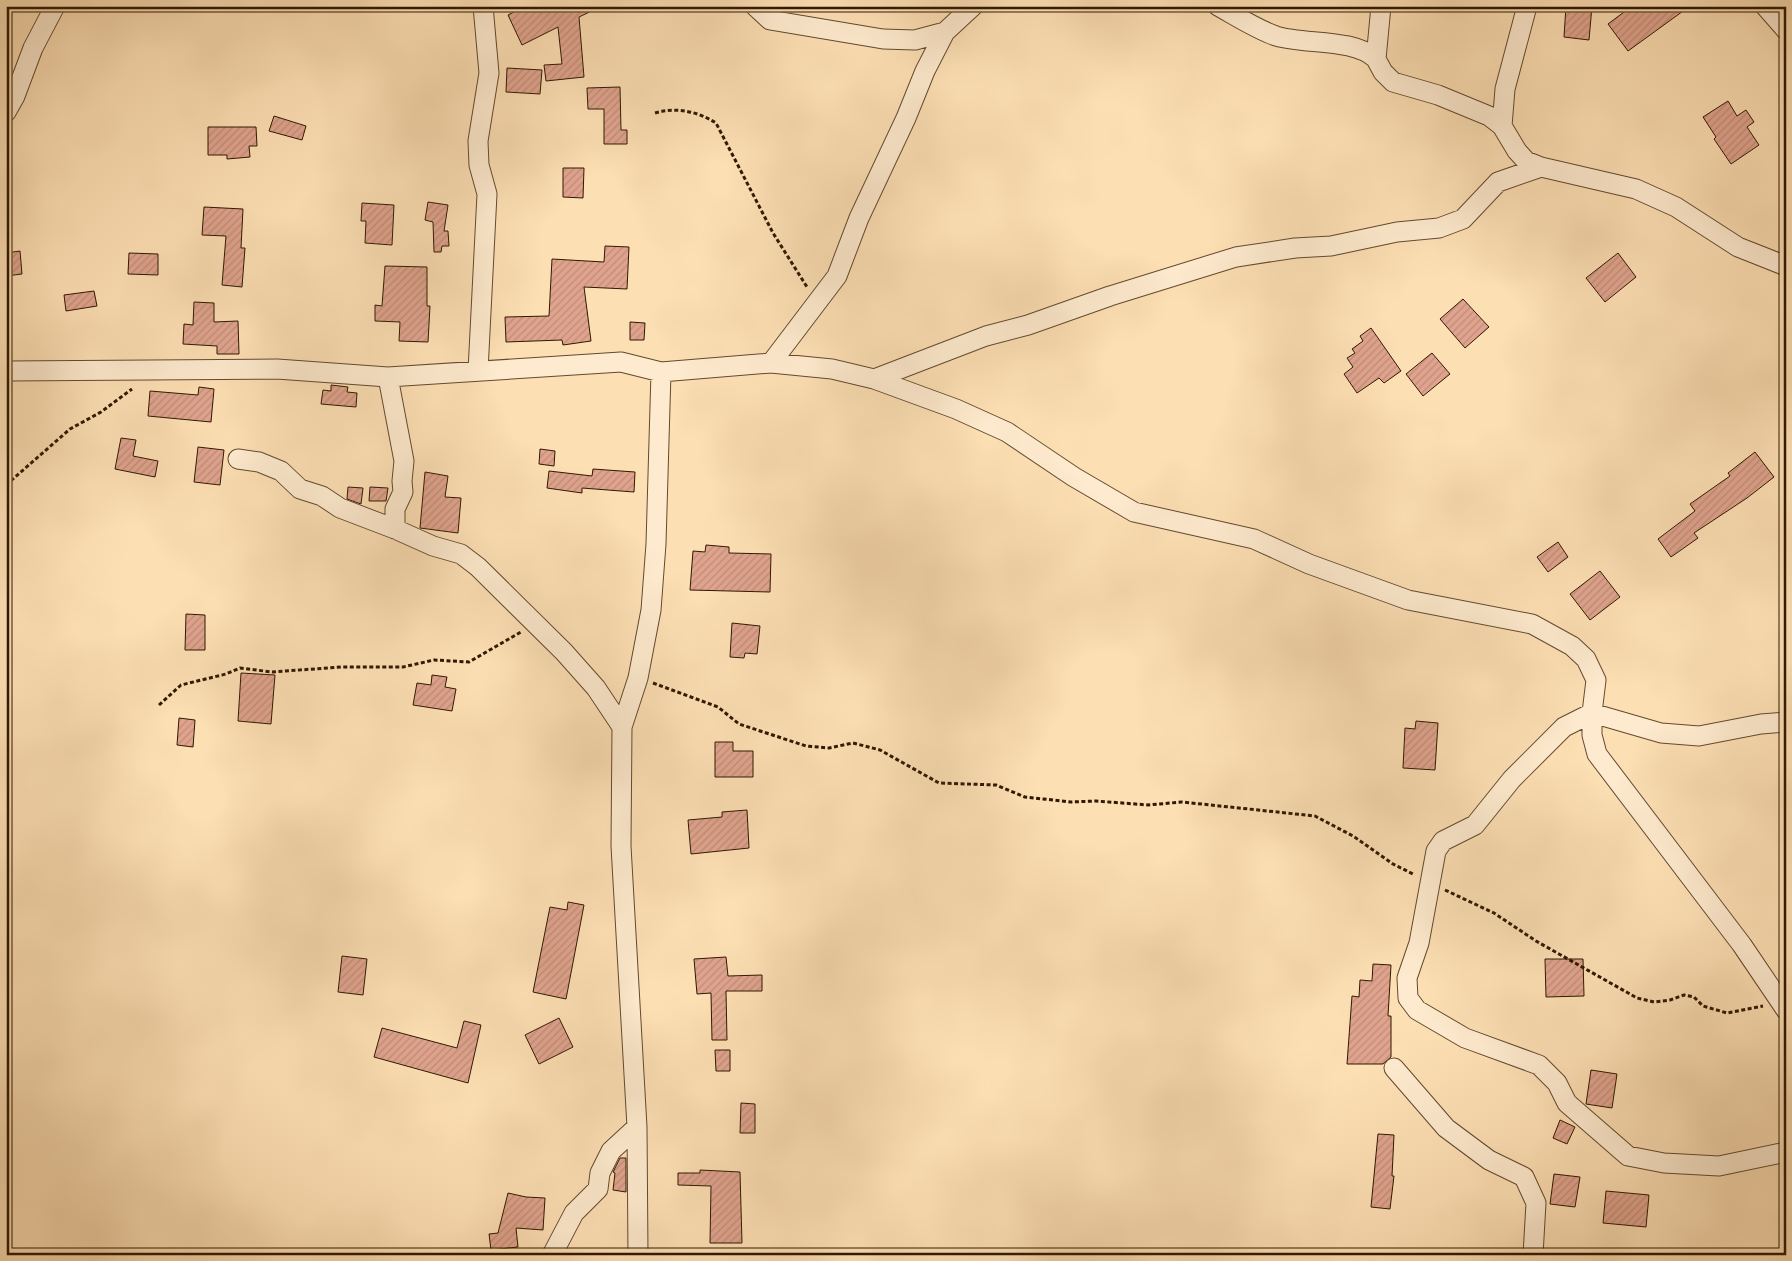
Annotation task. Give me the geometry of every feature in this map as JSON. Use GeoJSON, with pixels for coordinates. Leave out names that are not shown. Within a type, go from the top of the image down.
{"type":"FeatureCollection","features":[{"type":"Feature","properties":{"kind":"street"},"geometry":{"type":"LineString","coordinates":[[6,112],[15,96],[33,48],[55,6]]}},
{"type":"Feature","properties":{"kind":"street"},"geometry":{"type":"LineString","coordinates":[[478,371],[487,194],[479,165],[478,141],[489,73],[483,6]]}},
{"type":"Feature","properties":{"kind":"street"},"geometry":{"type":"LineString","coordinates":[[755,6],[770,20],[883,39],[915,40],[945,32]]}},
{"type":"Feature","properties":{"kind":"street"},"geometry":{"type":"LineString","coordinates":[[770,363],[837,276],[859,218],[899,134],[924,71],[945,32],[973,6]]}},
{"type":"Feature","properties":{"kind":"street"},"geometry":{"type":"LineString","coordinates":[[1218,6],[1276,36],[1368,52],[1376,59],[1383,72],[1393,82],[1438,96],[1489,116],[1502,126],[1517,151],[1526,161],[1636,189],[1676,207],[1738,247],[1786,266]]}},
{"type":"Feature","properties":{"kind":"street"},"geometry":{"type":"LineString","coordinates":[[1376,59],[1381,6]]}},
{"type":"Feature","properties":{"kind":"street"},"geometry":{"type":"LineString","coordinates":[[1502,126],[1505,89],[1527,6]]}},
{"type":"Feature","properties":{"kind":"street"},"geometry":{"type":"LineString","coordinates":[[1765,6],[1786,30]]}},
{"type":"Feature","properties":{"kind":"street"},"geometry":{"type":"LineString","coordinates":[[874,379],[986,336],[1028,326],[1110,296],[1236,257],[1295,248],[1331,246],[1396,232],[1439,228],[1463,219],[1498,182],[1541,166]]}},
{"type":"Feature","properties":{"kind":"street"},"geometry":{"type":"LineString","coordinates":[[6,371],[277,370],[388,377],[621,362],[661,372],[770,363],[832,369],[874,379],[956,408],[1008,432],[1074,477],[1134,512],[1254,539],[1309,564],[1408,600],[1532,624],[1572,646],[1586,659],[1596,680],[1592,713],[1592,735],[1597,754],[1742,945],[1784,1006]]}},
{"type":"Feature","properties":{"kind":"street"},"geometry":{"type":"LineString","coordinates":[[638,1255],[637,1127],[621,846],[622,727],[638,678],[651,610],[656,544],[661,372]]}},
{"type":"Feature","properties":{"kind":"street"},"geometry":{"type":"LineString","coordinates":[[388,377],[404,461],[402,481],[404,492],[396,509],[395,529]]}},
{"type":"Feature","properties":{"kind":"street"},"geometry":{"type":"LineString","coordinates":[[238,459],[259,462],[281,471],[300,489],[322,496],[340,508],[433,546],[461,554],[478,567],[596,688],[622,727]]}},
{"type":"Feature","properties":{"kind":"street"},"geometry":{"type":"LineString","coordinates":[[1786,722],[1761,724],[1700,736],[1661,732],[1592,713],[1564,726],[1512,779],[1475,825],[1443,842],[1436,851],[1419,943],[1407,978],[1408,998],[1417,1010],[1464,1038],[1539,1065],[1557,1084],[1567,1104],[1628,1156],[1664,1163],[1719,1166],[1786,1152]]}},
{"type":"Feature","properties":{"kind":"street"},"geometry":{"type":"LineString","coordinates":[[1394,1068],[1446,1128],[1489,1160],[1524,1177],[1536,1203],[1533,1255]]}},
{"type":"Feature","properties":{"kind":"street"},"geometry":{"type":"LineString","coordinates":[[552,1255],[574,1213],[598,1189],[600,1173],[611,1151],[637,1127]]}},
{"type":"Feature","properties":{"kind":"path"},"geometry":{"type":"LineString","coordinates":[[655,113],[669,110],[702,114],[716,123],[774,234],[817,302]]}},
{"type":"Feature","properties":{"kind":"path"},"geometry":{"type":"LineString","coordinates":[[6,485],[70,429],[101,412],[128,391],[136,388]]}},
{"type":"Feature","properties":{"kind":"path"},"geometry":{"type":"LineString","coordinates":[[159,706],[181,685],[226,674],[240,668],[272,672],[341,667],[404,667],[434,660],[469,662],[535,624]]}},
{"type":"Feature","properties":{"kind":"path"},"geometry":{"type":"LineString","coordinates":[[638,678],[718,706],[739,724],[806,746],[829,748],[853,743],[880,750],[939,783],[996,785],[1026,797],[1071,802],[1096,801],[1148,805],[1182,802],[1315,816],[1353,836],[1393,864],[1430,884],[1494,913],[1536,941],[1637,998],[1654,1002],[1670,1000],[1684,995],[1694,997],[1703,1006],[1727,1013],[1784,1006]]}},
{"type":"Feature","properties":{"kind":"building"},"geometry":{"type":"Polygon","coordinates":[[[525,6],[602,6],[579,17],[584,77],[546,81],[544,65],[562,64],[558,27],[522,45],[508,15],[525,6]]]}},
{"type":"Feature","properties":{"kind":"building"},"geometry":{"type":"Polygon","coordinates":[[[1566,6],[1592,6],[1589,40],[1564,37],[1566,6]]]}},
{"type":"Feature","properties":{"kind":"building"},"geometry":{"type":"Polygon","coordinates":[[[1632,6],[1690,6],[1628,51],[1608,24],[1632,6]]]}},
{"type":"Feature","properties":{"kind":"building"},"geometry":{"type":"Polygon","coordinates":[[[507,68],[542,70],[540,94],[506,92],[507,68]]]}},
{"type":"Feature","properties":{"kind":"building"},"geometry":{"type":"Polygon","coordinates":[[[620,87],[621,130],[627,130],[627,144],[604,144],[604,109],[588,109],[587,88],[620,87]]]}},
{"type":"Feature","properties":{"kind":"building"},"geometry":{"type":"Polygon","coordinates":[[[1728,101],[1737,116],[1746,110],[1754,122],[1747,127],[1759,145],[1731,164],[1714,139],[1716,137],[1703,117],[1728,101]]]}},
{"type":"Feature","properties":{"kind":"building"},"geometry":{"type":"Polygon","coordinates":[[[274,116],[306,126],[302,140],[269,131],[274,116]]]}},
{"type":"Feature","properties":{"kind":"building"},"geometry":{"type":"Polygon","coordinates":[[[208,127],[256,127],[257,146],[249,146],[250,157],[227,159],[227,155],[208,155],[208,127]]]}},
{"type":"Feature","properties":{"kind":"building"},"geometry":{"type":"Polygon","coordinates":[[[563,168],[584,168],[583,198],[563,197],[563,168]]]}},
{"type":"Feature","properties":{"kind":"building"},"geometry":{"type":"Polygon","coordinates":[[[428,202],[448,205],[444,231],[448,231],[449,246],[442,246],[441,252],[434,252],[433,222],[425,220],[428,202]]]}},
{"type":"Feature","properties":{"kind":"building"},"geometry":{"type":"Polygon","coordinates":[[[362,203],[394,205],[392,245],[365,243],[366,221],[361,221],[362,203]]]}},
{"type":"Feature","properties":{"kind":"building"},"geometry":{"type":"Polygon","coordinates":[[[204,207],[243,209],[241,248],[245,248],[242,287],[222,285],[226,236],[202,235],[204,207]]]}},
{"type":"Feature","properties":{"kind":"building"},"geometry":{"type":"Polygon","coordinates":[[[605,246],[629,247],[627,289],[584,287],[591,341],[563,345],[562,340],[506,342],[505,317],[549,316],[552,259],[604,262],[605,246]]]}},
{"type":"Feature","properties":{"kind":"building"},"geometry":{"type":"Polygon","coordinates":[[[20,251],[22,274],[6,276],[6,253],[20,251]]]}},
{"type":"Feature","properties":{"kind":"building"},"geometry":{"type":"Polygon","coordinates":[[[129,253],[158,254],[158,275],[128,274],[129,253]]]}},
{"type":"Feature","properties":{"kind":"building"},"geometry":{"type":"Polygon","coordinates":[[[1618,253],[1636,277],[1605,302],[1586,278],[1618,253]]]}},
{"type":"Feature","properties":{"kind":"building"},"geometry":{"type":"Polygon","coordinates":[[[385,266],[427,267],[427,306],[430,306],[428,342],[399,341],[400,322],[375,321],[375,305],[382,306],[385,266]]]}},
{"type":"Feature","properties":{"kind":"building"},"geometry":{"type":"Polygon","coordinates":[[[94,291],[97,306],[66,311],[64,295],[94,291]]]}},
{"type":"Feature","properties":{"kind":"building"},"geometry":{"type":"Polygon","coordinates":[[[1463,299],[1489,327],[1465,348],[1440,319],[1463,299]]]}},
{"type":"Feature","properties":{"kind":"building"},"geometry":{"type":"Polygon","coordinates":[[[194,302],[214,303],[214,322],[238,321],[239,354],[217,354],[217,346],[183,344],[184,324],[193,325],[194,302]]]}},
{"type":"Feature","properties":{"kind":"building"},"geometry":{"type":"Polygon","coordinates":[[[630,322],[645,323],[644,340],[630,340],[630,322]]]}},
{"type":"Feature","properties":{"kind":"building"},"geometry":{"type":"Polygon","coordinates":[[[1371,328],[1401,371],[1384,383],[1379,378],[1357,393],[1344,374],[1353,367],[1347,358],[1355,353],[1352,349],[1363,341],[1360,336],[1371,328]]]}},
{"type":"Feature","properties":{"kind":"building"},"geometry":{"type":"Polygon","coordinates":[[[1432,353],[1450,374],[1423,396],[1406,374],[1432,353]]]}},
{"type":"Feature","properties":{"kind":"building"},"geometry":{"type":"Polygon","coordinates":[[[331,385],[348,387],[347,392],[357,393],[356,407],[321,404],[323,390],[331,391],[331,385]]]}},
{"type":"Feature","properties":{"kind":"building"},"geometry":{"type":"Polygon","coordinates":[[[199,387],[214,389],[211,422],[148,416],[150,391],[198,395],[199,387]]]}},
{"type":"Feature","properties":{"kind":"building"},"geometry":{"type":"Polygon","coordinates":[[[121,438],[136,440],[133,456],[158,461],[155,477],[115,469],[121,438]]]}},
{"type":"Feature","properties":{"kind":"building"},"geometry":{"type":"Polygon","coordinates":[[[198,447],[224,450],[220,485],[194,482],[198,447]]]}},
{"type":"Feature","properties":{"kind":"building"},"geometry":{"type":"Polygon","coordinates":[[[540,449],[555,451],[554,466],[539,464],[540,449]]]}},
{"type":"Feature","properties":{"kind":"building"},"geometry":{"type":"Polygon","coordinates":[[[1755,452],[1774,477],[1747,498],[1694,533],[1698,538],[1671,557],[1658,539],[1695,511],[1690,504],[1730,476],[1728,473],[1755,452]]]}},
{"type":"Feature","properties":{"kind":"building"},"geometry":{"type":"Polygon","coordinates":[[[593,469],[635,472],[634,492],[582,488],[582,493],[547,488],[549,471],[592,476],[593,469]]]}},
{"type":"Feature","properties":{"kind":"building"},"geometry":{"type":"Polygon","coordinates":[[[425,472],[448,476],[445,497],[461,498],[458,533],[420,528],[425,472]]]}},
{"type":"Feature","properties":{"kind":"building"},"geometry":{"type":"Polygon","coordinates":[[[348,487],[363,488],[361,504],[347,499],[348,487]]]}},
{"type":"Feature","properties":{"kind":"building"},"geometry":{"type":"Polygon","coordinates":[[[370,487],[388,488],[386,501],[369,501],[370,487]]]}},
{"type":"Feature","properties":{"kind":"building"},"geometry":{"type":"Polygon","coordinates":[[[1558,542],[1568,557],[1548,572],[1537,557],[1558,542]]]}},
{"type":"Feature","properties":{"kind":"building"},"geometry":{"type":"Polygon","coordinates":[[[706,545],[729,547],[729,553],[771,554],[770,592],[690,590],[693,551],[705,552],[706,545]]]}},
{"type":"Feature","properties":{"kind":"building"},"geometry":{"type":"Polygon","coordinates":[[[1600,571],[1620,597],[1590,620],[1570,594],[1600,571]]]}},
{"type":"Feature","properties":{"kind":"building"},"geometry":{"type":"Polygon","coordinates":[[[186,614],[205,615],[205,650],[185,650],[186,614]]]}},
{"type":"Feature","properties":{"kind":"building"},"geometry":{"type":"Polygon","coordinates":[[[732,623],[760,626],[757,654],[745,653],[744,658],[730,657],[732,623]]]}},
{"type":"Feature","properties":{"kind":"building"},"geometry":{"type":"Polygon","coordinates":[[[241,673],[275,675],[271,724],[238,721],[241,673]]]}},
{"type":"Feature","properties":{"kind":"building"},"geometry":{"type":"Polygon","coordinates":[[[432,675],[447,677],[445,687],[456,689],[452,711],[413,705],[417,683],[431,685],[432,675]]]}},
{"type":"Feature","properties":{"kind":"building"},"geometry":{"type":"Polygon","coordinates":[[[179,718],[195,720],[193,747],[177,745],[179,718]]]}},
{"type":"Feature","properties":{"kind":"building"},"geometry":{"type":"Polygon","coordinates":[[[1416,721],[1438,723],[1435,770],[1403,768],[1405,728],[1415,729],[1416,721]]]}},
{"type":"Feature","properties":{"kind":"building"},"geometry":{"type":"Polygon","coordinates":[[[715,742],[733,742],[733,751],[753,751],[753,777],[715,777],[715,742]]]}},
{"type":"Feature","properties":{"kind":"building"},"geometry":{"type":"Polygon","coordinates":[[[747,810],[749,848],[691,854],[688,820],[722,817],[722,812],[747,810]]]}},
{"type":"Feature","properties":{"kind":"building"},"geometry":{"type":"Polygon","coordinates":[[[568,902],[584,905],[566,999],[533,992],[550,907],[567,910],[568,902]]]}},
{"type":"Feature","properties":{"kind":"building"},"geometry":{"type":"Polygon","coordinates":[[[342,956],[367,959],[363,995],[338,992],[342,956]]]}},
{"type":"Feature","properties":{"kind":"building"},"geometry":{"type":"Polygon","coordinates":[[[726,957],[728,976],[762,975],[762,991],[726,991],[727,1040],[712,1040],[711,993],[697,994],[694,959],[726,957]]]}},
{"type":"Feature","properties":{"kind":"building"},"geometry":{"type":"Polygon","coordinates":[[[1545,959],[1583,959],[1584,996],[1546,997],[1545,959]]]}},
{"type":"Feature","properties":{"kind":"building"},"geometry":{"type":"Polygon","coordinates":[[[1373,964],[1391,965],[1388,1016],[1391,1016],[1391,1057],[1383,1064],[1347,1064],[1352,996],[1359,997],[1360,980],[1372,981],[1373,964]]]}},
{"type":"Feature","properties":{"kind":"building"},"geometry":{"type":"Polygon","coordinates":[[[559,1018],[573,1047],[539,1064],[525,1035],[559,1018]]]}},
{"type":"Feature","properties":{"kind":"building"},"geometry":{"type":"Polygon","coordinates":[[[464,1021],[481,1025],[468,1083],[374,1057],[382,1028],[457,1048],[464,1021]]]}},
{"type":"Feature","properties":{"kind":"building"},"geometry":{"type":"Polygon","coordinates":[[[715,1050],[730,1050],[730,1071],[716,1071],[715,1050]]]}},
{"type":"Feature","properties":{"kind":"building"},"geometry":{"type":"Polygon","coordinates":[[[1591,1070],[1617,1074],[1612,1108],[1586,1104],[1591,1070]]]}},
{"type":"Feature","properties":{"kind":"building"},"geometry":{"type":"Polygon","coordinates":[[[741,1103],[755,1104],[755,1133],[740,1133],[741,1103]]]}},
{"type":"Feature","properties":{"kind":"building"},"geometry":{"type":"Polygon","coordinates":[[[1560,1120],[1575,1127],[1567,1144],[1553,1138],[1560,1120]]]}},
{"type":"Feature","properties":{"kind":"building"},"geometry":{"type":"Polygon","coordinates":[[[1378,1134],[1394,1135],[1392,1176],[1394,1176],[1390,1209],[1371,1207],[1378,1134]]]}},
{"type":"Feature","properties":{"kind":"building"},"geometry":{"type":"Polygon","coordinates":[[[620,1158],[626,1158],[626,1192],[613,1190],[615,1173],[613,1172],[620,1158]]]}},
{"type":"Feature","properties":{"kind":"building"},"geometry":{"type":"Polygon","coordinates":[[[700,1170],[740,1172],[742,1243],[710,1243],[711,1186],[678,1185],[678,1173],[700,1173],[700,1170]]]}},
{"type":"Feature","properties":{"kind":"building"},"geometry":{"type":"Polygon","coordinates":[[[1554,1174],[1580,1177],[1575,1207],[1550,1204],[1554,1174]]]}},
{"type":"Feature","properties":{"kind":"building"},"geometry":{"type":"Polygon","coordinates":[[[1606,1191],[1649,1195],[1646,1227],[1603,1223],[1606,1191]]]}},
{"type":"Feature","properties":{"kind":"building"},"geometry":{"type":"Polygon","coordinates":[[[508,1193],[526,1197],[545,1198],[543,1230],[516,1228],[518,1247],[491,1250],[489,1234],[498,1233],[508,1193]]]}}]}
